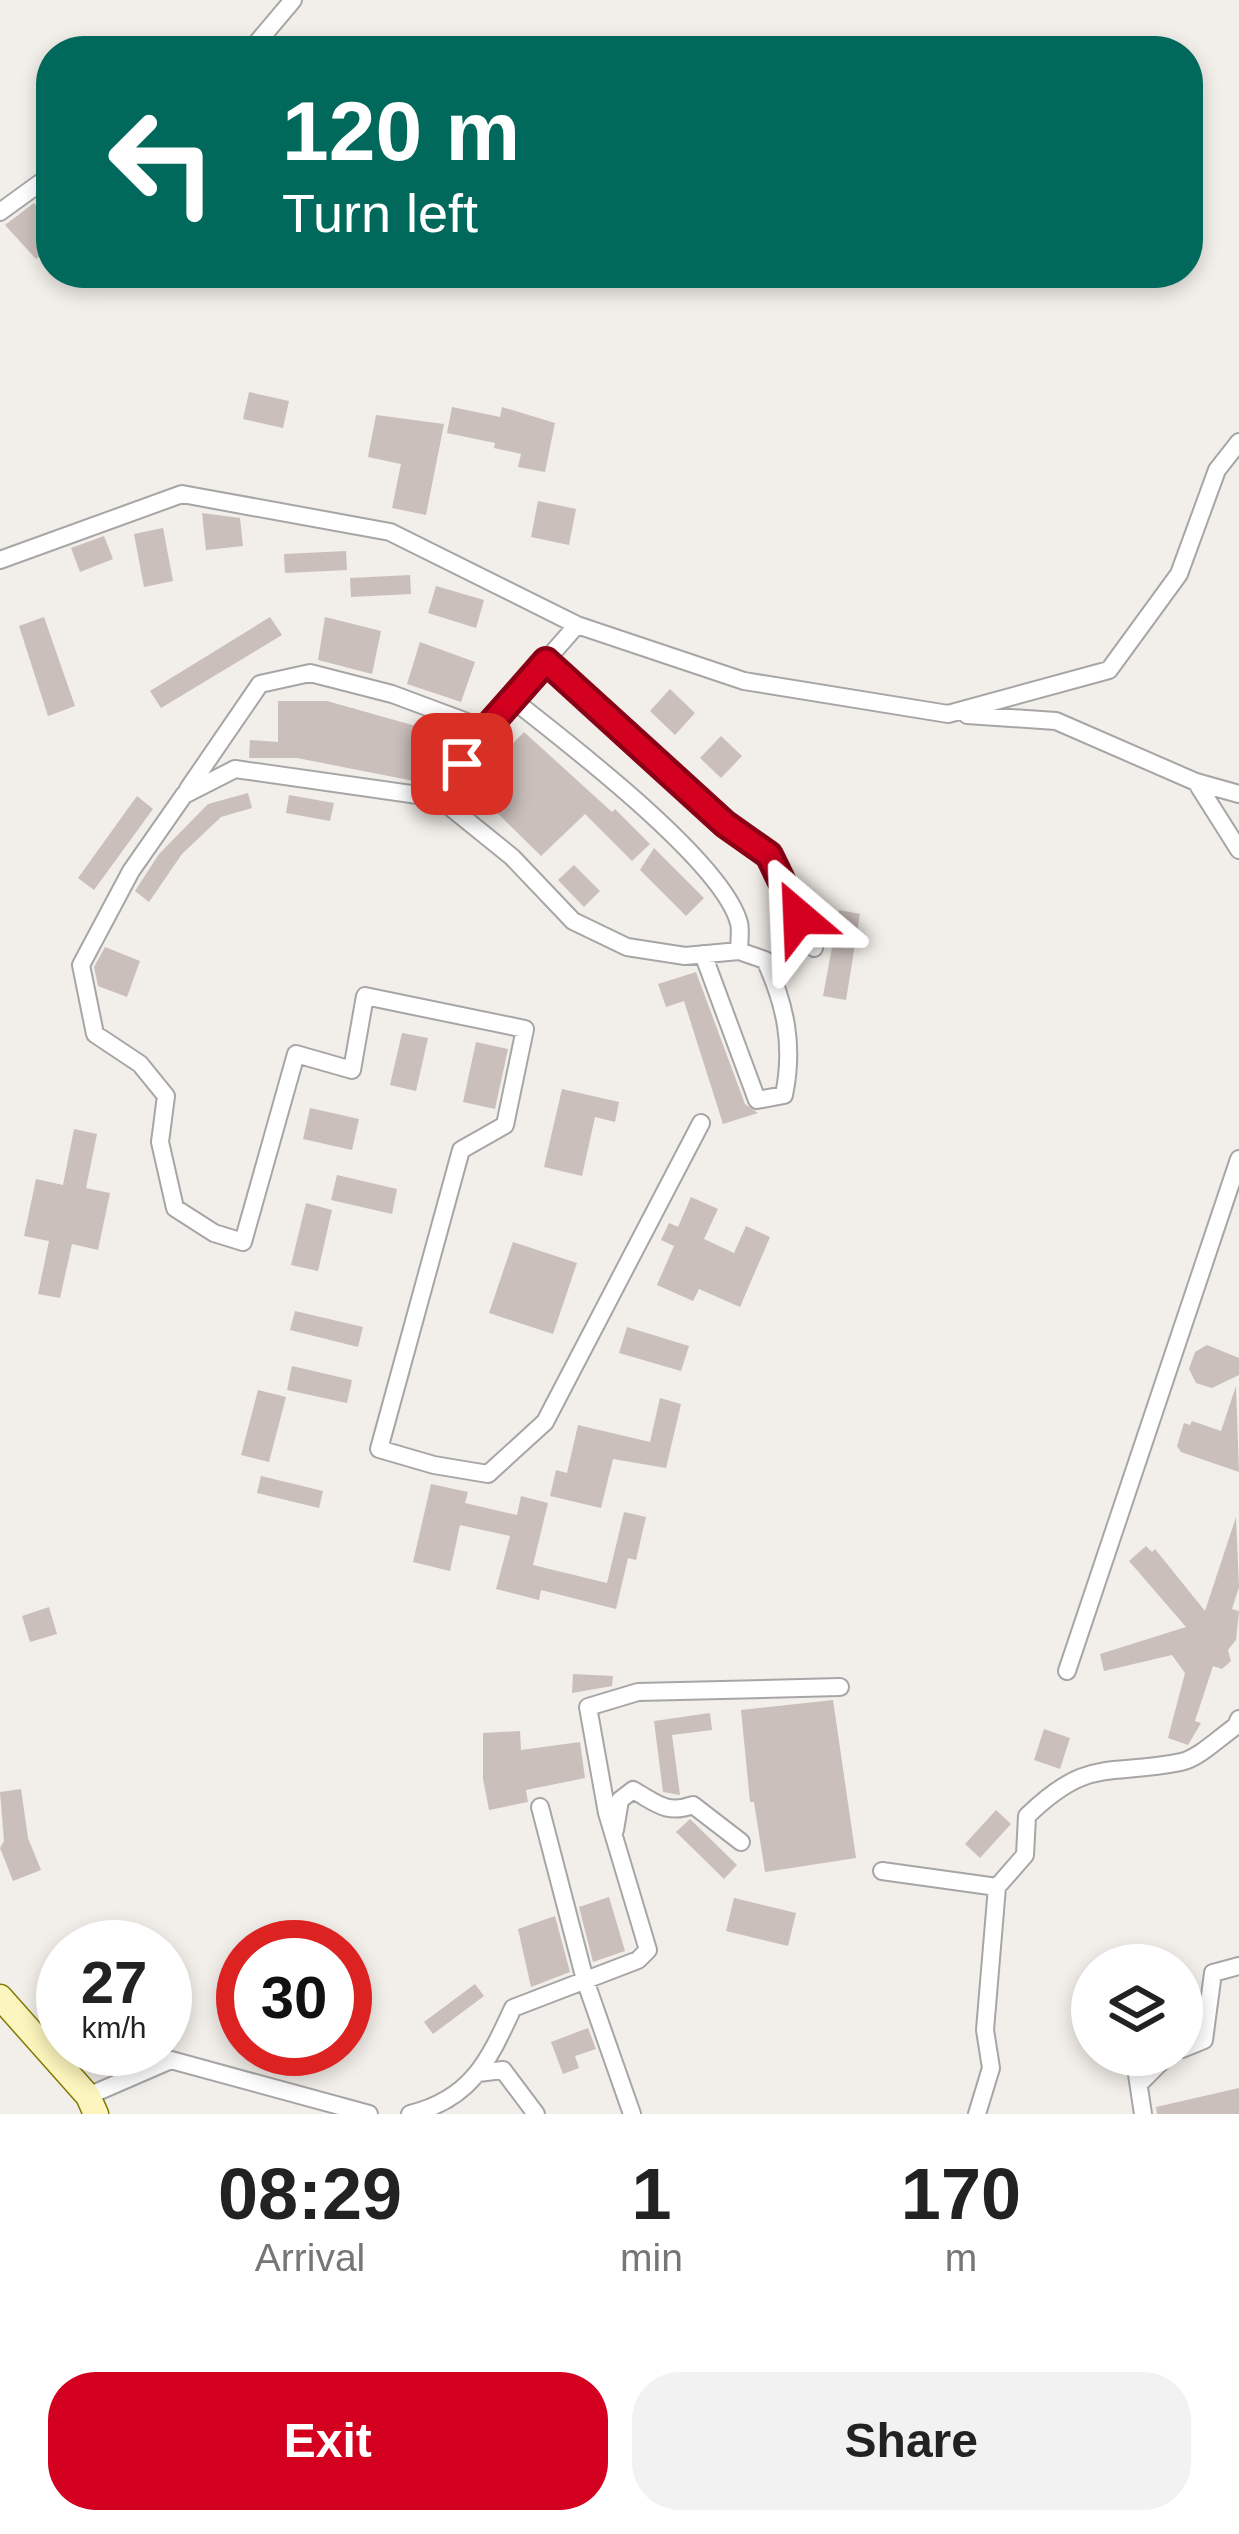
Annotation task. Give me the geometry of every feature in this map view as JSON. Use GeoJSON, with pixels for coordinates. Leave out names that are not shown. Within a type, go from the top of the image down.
{"type":"FeatureCollection","features":[{"type":"Feature","properties":{"kind":"street"},"geometry":{"type":"LineString","coordinates":[[262,36],[292,0]]}},
{"type":"Feature","properties":{"kind":"street"},"geometry":{"type":"LineString","coordinates":[[0,212],[36,186]]}},
{"type":"Feature","properties":{"kind":"street"},"geometry":{"type":"LineString","coordinates":[[948,714],[1109,670],[1179,574],[1217,470],[1239,442]]}},
{"type":"Feature","properties":{"kind":"street"},"geometry":{"type":"LineString","coordinates":[[0,560],[182,494],[390,532],[577,626],[744,682],[948,714],[1056,721],[1196,782],[1239,794]]}},
{"type":"Feature","properties":{"kind":"street"},"geometry":{"type":"LineString","coordinates":[[439,798],[486,729],[577,626]]}},
{"type":"Feature","properties":{"kind":"street"},"geometry":{"type":"LineString","coordinates":[[546,661],[725,824],[769,855],[814,948]]}},
{"type":"Feature","properties":{"kind":"street"},"geometry":{"type":"LineString","coordinates":[[486,729],[392,694],[310,673],[260,684],[131,871],[81,965],[95,1034],[140,1064],[166,1096],[160,1142],[175,1208],[214,1233],[243,1242],[296,1054],[352,1070],[365,996],[525,1029],[505,1125],[460,1150],[380,1449],[488,1474],[545,1422],[701,1123]]}},
{"type":"Feature","properties":{"kind":"street"},"geometry":{"type":"LineString","coordinates":[[512,699],[597,767],[703,864],[739,922],[739,951]]}},
{"type":"Feature","properties":{"kind":"street"},"geometry":{"type":"LineString","coordinates":[[184,795],[235,769],[439,798],[512,857],[573,921],[627,947],[703,954],[739,951],[765,960],[784,1002],[791,1062],[784,1096],[757,1100],[703,954]]}},
{"type":"Feature","properties":{"kind":"street"},"geometry":{"type":"LineString","coordinates":[[1196,782],[1239,850]]}},
{"type":"Feature","properties":{"kind":"street"},"geometry":{"type":"LineString","coordinates":[[1067,1671],[1239,1159]]}},
{"type":"Feature","properties":{"kind":"street"},"geometry":{"type":"LineString","coordinates":[[410,2114],[443,2106],[487,2065],[513,2008],[638,1960],[648,1950],[614,1837],[588,1706],[638,1692],[840,1687]]}},
{"type":"Feature","properties":{"kind":"street"},"geometry":{"type":"LineString","coordinates":[[977,2114],[992,2068],[985,2030],[997,1887],[1025,1856],[1027,1816],[1058,1786],[1108,1768],[1185,1761],[1239,1719]]}},
{"type":"Feature","properties":{"kind":"street"},"geometry":{"type":"LineString","coordinates":[[614,1837],[620,1800],[633,1790],[659,1808],[679,1810],[692,1805],[741,1842]]}},
{"type":"Feature","properties":{"kind":"street"},"geometry":{"type":"LineString","coordinates":[[540,1807],[585,1980],[632,2114]]}},
{"type":"Feature","properties":{"kind":"street"},"geometry":{"type":"LineString","coordinates":[[882,1871],[997,1887]]}},
{"type":"Feature","properties":{"kind":"street"},"geometry":{"type":"LineString","coordinates":[[1203,2040],[1214,1973],[1239,1966]]}},
{"type":"Feature","properties":{"kind":"street"},"geometry":{"type":"LineString","coordinates":[[4,2009],[92,2105],[171,2060],[369,2114]]}},
{"type":"Feature","properties":{"kind":"street"},"geometry":{"type":"LineString","coordinates":[[478,2073],[503,2070],[536,2114]]}},
{"type":"Feature","properties":{"kind":"street"},"geometry":{"type":"LineString","coordinates":[[1137,2076],[1143,2114]]}},
{"type":"Feature","properties":{"kind":"street"},"geometry":{"type":"LineString","coordinates":[[1138,2084],[1146,2076]]}},
{"type":"Feature","properties":{"kind":"building"},"geometry":{"type":"Polygon","coordinates":[[[34,203],[36,259],[5,225],[34,203]]]}},
{"type":"Feature","properties":{"kind":"building"},"geometry":{"type":"Polygon","coordinates":[[[249,392],[289,401],[283,428],[243,419],[249,392]]]}},
{"type":"Feature","properties":{"kind":"building"},"geometry":{"type":"Polygon","coordinates":[[[452,407],[500,417],[502,407],[555,423],[545,472],[518,467],[521,454],[494,448],[495,443],[447,433],[452,407]]]}},
{"type":"Feature","properties":{"kind":"building"},"geometry":{"type":"Polygon","coordinates":[[[376,415],[444,424],[426,515],[392,508],[401,464],[368,457],[376,415]]]}},
{"type":"Feature","properties":{"kind":"building"},"geometry":{"type":"Polygon","coordinates":[[[538,501],[576,509],[569,545],[531,537],[538,501]]]}},
{"type":"Feature","properties":{"kind":"building"},"geometry":{"type":"Polygon","coordinates":[[[202,513],[240,518],[243,546],[206,550],[202,513]]]}},
{"type":"Feature","properties":{"kind":"building"},"geometry":{"type":"Polygon","coordinates":[[[163,528],[173,581],[144,587],[134,534],[163,528]]]}},
{"type":"Feature","properties":{"kind":"building"},"geometry":{"type":"Polygon","coordinates":[[[104,536],[113,559],[80,572],[71,548],[104,536]]]}},
{"type":"Feature","properties":{"kind":"building"},"geometry":{"type":"Polygon","coordinates":[[[346,551],[347,570],[285,573],[284,554],[346,551]]]}},
{"type":"Feature","properties":{"kind":"building"},"geometry":{"type":"Polygon","coordinates":[[[410,575],[411,594],[351,597],[350,578],[410,575]]]}},
{"type":"Feature","properties":{"kind":"building"},"geometry":{"type":"Polygon","coordinates":[[[436,586],[484,600],[476,628],[428,613],[436,586]]]}},
{"type":"Feature","properties":{"kind":"building"},"geometry":{"type":"Polygon","coordinates":[[[44,617],[75,706],[48,716],[19,626],[44,617]]]}},
{"type":"Feature","properties":{"kind":"building"},"geometry":{"type":"Polygon","coordinates":[[[270,617],[282,635],[161,708],[150,691],[270,617]]]}},
{"type":"Feature","properties":{"kind":"building"},"geometry":{"type":"Polygon","coordinates":[[[325,617],[381,631],[372,674],[318,660],[325,617]]]}},
{"type":"Feature","properties":{"kind":"building"},"geometry":{"type":"Polygon","coordinates":[[[420,642],[475,662],[461,702],[407,684],[420,642]]]}},
{"type":"Feature","properties":{"kind":"building"},"geometry":{"type":"Polygon","coordinates":[[[670,689],[695,713],[675,735],[650,711],[670,689]]]}},
{"type":"Feature","properties":{"kind":"building"},"geometry":{"type":"Polygon","coordinates":[[[278,701],[327,701],[437,732],[419,782],[297,758],[249,758],[250,740],[278,742],[278,701]]]}},
{"type":"Feature","properties":{"kind":"building"},"geometry":{"type":"Polygon","coordinates":[[[524,732],[650,844],[632,861],[585,814],[541,856],[471,787],[524,732]]]}},
{"type":"Feature","properties":{"kind":"building"},"geometry":{"type":"Polygon","coordinates":[[[721,736],[742,756],[721,778],[700,758],[721,736]]]}},
{"type":"Feature","properties":{"kind":"building"},"geometry":{"type":"Polygon","coordinates":[[[248,793],[252,808],[221,817],[182,854],[149,902],[135,891],[159,854],[208,804],[248,793]]]}},
{"type":"Feature","properties":{"kind":"building"},"geometry":{"type":"Polygon","coordinates":[[[289,795],[334,803],[330,821],[286,813],[289,795]]]}},
{"type":"Feature","properties":{"kind":"building"},"geometry":{"type":"Polygon","coordinates":[[[137,796],[153,809],[94,890],[78,878],[137,796]]]}},
{"type":"Feature","properties":{"kind":"building"},"geometry":{"type":"Polygon","coordinates":[[[654,848],[704,898],[686,916],[640,870],[654,848]]]}},
{"type":"Feature","properties":{"kind":"building"},"geometry":{"type":"Polygon","coordinates":[[[574,865],[600,891],[584,907],[558,880],[574,865]]]}},
{"type":"Feature","properties":{"kind":"building"},"geometry":{"type":"Polygon","coordinates":[[[839,910],[860,914],[846,1000],[823,996],[839,910]]]}},
{"type":"Feature","properties":{"kind":"building"},"geometry":{"type":"Polygon","coordinates":[[[105,947],[140,961],[127,997],[98,986],[94,967],[105,947]]]}},
{"type":"Feature","properties":{"kind":"building"},"geometry":{"type":"Polygon","coordinates":[[[696,972],[745,1104],[758,1113],[723,1124],[684,1001],[666,1007],[658,984],[696,972]]]}},
{"type":"Feature","properties":{"kind":"building"},"geometry":{"type":"Polygon","coordinates":[[[402,1033],[428,1038],[416,1091],[390,1085],[402,1033]]]}},
{"type":"Feature","properties":{"kind":"building"},"geometry":{"type":"Polygon","coordinates":[[[476,1042],[508,1049],[495,1109],[463,1102],[476,1042]]]}},
{"type":"Feature","properties":{"kind":"building"},"geometry":{"type":"Polygon","coordinates":[[[562,1089],[619,1102],[615,1122],[595,1117],[582,1176],[544,1167],[562,1089]]]}},
{"type":"Feature","properties":{"kind":"building"},"geometry":{"type":"Polygon","coordinates":[[[310,1108],[359,1119],[352,1150],[303,1139],[310,1108]]]}},
{"type":"Feature","properties":{"kind":"building"},"geometry":{"type":"Polygon","coordinates":[[[74,1129],[97,1134],[86,1188],[110,1193],[98,1250],[72,1244],[60,1298],[38,1294],[49,1241],[24,1236],[36,1179],[63,1185],[74,1129]]]}},
{"type":"Feature","properties":{"kind":"building"},"geometry":{"type":"Polygon","coordinates":[[[337,1175],[397,1189],[392,1214],[331,1200],[337,1175]]]}},
{"type":"Feature","properties":{"kind":"building"},"geometry":{"type":"Polygon","coordinates":[[[691,1197],[718,1209],[704,1239],[734,1253],[746,1226],[770,1237],[740,1307],[699,1289],[693,1301],[657,1285],[674,1246],[661,1240],[669,1223],[678,1227],[691,1197]]]}},
{"type":"Feature","properties":{"kind":"building"},"geometry":{"type":"Polygon","coordinates":[[[306,1203],[332,1210],[318,1271],[291,1265],[306,1203]]]}},
{"type":"Feature","properties":{"kind":"building"},"geometry":{"type":"Polygon","coordinates":[[[513,1242],[577,1263],[553,1334],[489,1313],[513,1242]]]}},
{"type":"Feature","properties":{"kind":"building"},"geometry":{"type":"Polygon","coordinates":[[[295,1311],[363,1327],[358,1347],[290,1330],[295,1311]]]}},
{"type":"Feature","properties":{"kind":"building"},"geometry":{"type":"Polygon","coordinates":[[[627,1327],[689,1346],[681,1371],[619,1353],[627,1327]]]}},
{"type":"Feature","properties":{"kind":"building"},"geometry":{"type":"Polygon","coordinates":[[[1207,1345],[1239,1358],[1239,1375],[1212,1388],[1196,1383],[1189,1369],[1195,1352],[1207,1345]]]}},
{"type":"Feature","properties":{"kind":"building"},"geometry":{"type":"Polygon","coordinates":[[[292,1366],[352,1380],[347,1403],[287,1390],[292,1366]]]}},
{"type":"Feature","properties":{"kind":"building"},"geometry":{"type":"Polygon","coordinates":[[[1236,1386],[1239,1472],[1181,1452],[1177,1446],[1184,1423],[1192,1421],[1221,1431],[1236,1386]]]}},
{"type":"Feature","properties":{"kind":"building"},"geometry":{"type":"Polygon","coordinates":[[[258,1390],[286,1397],[269,1462],[241,1455],[258,1390]]]}},
{"type":"Feature","properties":{"kind":"building"},"geometry":{"type":"Polygon","coordinates":[[[660,1398],[681,1404],[666,1468],[613,1459],[601,1508],[550,1496],[556,1470],[567,1473],[578,1425],[650,1442],[660,1398]]]}},
{"type":"Feature","properties":{"kind":"building"},"geometry":{"type":"Polygon","coordinates":[[[261,1476],[323,1491],[319,1508],[257,1493],[261,1476]]]}},
{"type":"Feature","properties":{"kind":"building"},"geometry":{"type":"Polygon","coordinates":[[[431,1484],[468,1492],[465,1503],[517,1515],[521,1496],[548,1503],[533,1565],[607,1583],[624,1512],[646,1517],[636,1560],[628,1558],[616,1609],[541,1590],[539,1600],[496,1589],[510,1536],[460,1525],[450,1571],[413,1562],[431,1484]]]}},
{"type":"Feature","properties":{"kind":"building"},"geometry":{"type":"Polygon","coordinates":[[[1236,1517],[1239,1587],[1232,1609],[1239,1611],[1236,1640],[1228,1650],[1231,1661],[1222,1669],[1213,1666],[1195,1721],[1201,1723],[1188,1745],[1168,1738],[1185,1673],[1172,1655],[1104,1671],[1100,1654],[1186,1627],[1129,1561],[1146,1546],[1152,1552],[1155,1549],[1205,1611],[1236,1517]]]}},
{"type":"Feature","properties":{"kind":"building"},"geometry":{"type":"Polygon","coordinates":[[[49,1607],[57,1634],[30,1642],[22,1616],[49,1607]]]}},
{"type":"Feature","properties":{"kind":"building"},"geometry":{"type":"Polygon","coordinates":[[[573,1674],[613,1676],[612,1686],[572,1693],[573,1674]]]}},
{"type":"Feature","properties":{"kind":"building"},"geometry":{"type":"Polygon","coordinates":[[[833,1700],[856,1858],[765,1872],[754,1802],[750,1802],[741,1710],[833,1700]]]}},
{"type":"Feature","properties":{"kind":"building"},"geometry":{"type":"Polygon","coordinates":[[[710,1713],[712,1730],[672,1735],[680,1795],[663,1792],[654,1721],[710,1713]]]}},
{"type":"Feature","properties":{"kind":"building"},"geometry":{"type":"Polygon","coordinates":[[[1044,1729],[1070,1738],[1060,1769],[1034,1760],[1044,1729]]]}},
{"type":"Feature","properties":{"kind":"building"},"geometry":{"type":"Polygon","coordinates":[[[520,1731],[521,1750],[580,1742],[585,1778],[526,1790],[528,1802],[489,1810],[483,1733],[520,1731]]]}},
{"type":"Feature","properties":{"kind":"building"},"geometry":{"type":"Polygon","coordinates":[[[21,1789],[28,1838],[41,1870],[13,1881],[0,1848],[4,1841],[0,1792],[21,1789]]]}},
{"type":"Feature","properties":{"kind":"building"},"geometry":{"type":"Polygon","coordinates":[[[996,1810],[1011,1824],[980,1858],[965,1844],[996,1810]]]}},
{"type":"Feature","properties":{"kind":"building"},"geometry":{"type":"Polygon","coordinates":[[[690,1819],[737,1865],[724,1879],[676,1832],[690,1819]]]}},
{"type":"Feature","properties":{"kind":"building"},"geometry":{"type":"Polygon","coordinates":[[[609,1897],[625,1951],[593,1962],[579,1907],[609,1897]]]}},
{"type":"Feature","properties":{"kind":"building"},"geometry":{"type":"Polygon","coordinates":[[[734,1898],[796,1913],[788,1946],[726,1931],[734,1898]]]}},
{"type":"Feature","properties":{"kind":"building"},"geometry":{"type":"Polygon","coordinates":[[[555,1916],[570,1972],[531,1987],[518,1929],[555,1916]]]}},
{"type":"Feature","properties":{"kind":"building"},"geometry":{"type":"Polygon","coordinates":[[[475,1984],[484,1996],[433,2034],[424,2022],[475,1984]]]}},
{"type":"Feature","properties":{"kind":"building"},"geometry":{"type":"Polygon","coordinates":[[[588,2028],[596,2049],[575,2056],[579,2068],[563,2074],[551,2042],[588,2028]]]}},
{"type":"Feature","properties":{"kind":"building"},"geometry":{"type":"Polygon","coordinates":[[[1239,2088],[1239,2114],[1157,2114],[1156,2107],[1239,2088]]]}},
{"type":"Feature","properties":{"kind":"route"},"geometry":{"type":"LineString","coordinates":[[462,764],[546,661],[725,824],[769,855],[799,917]]}}]}
